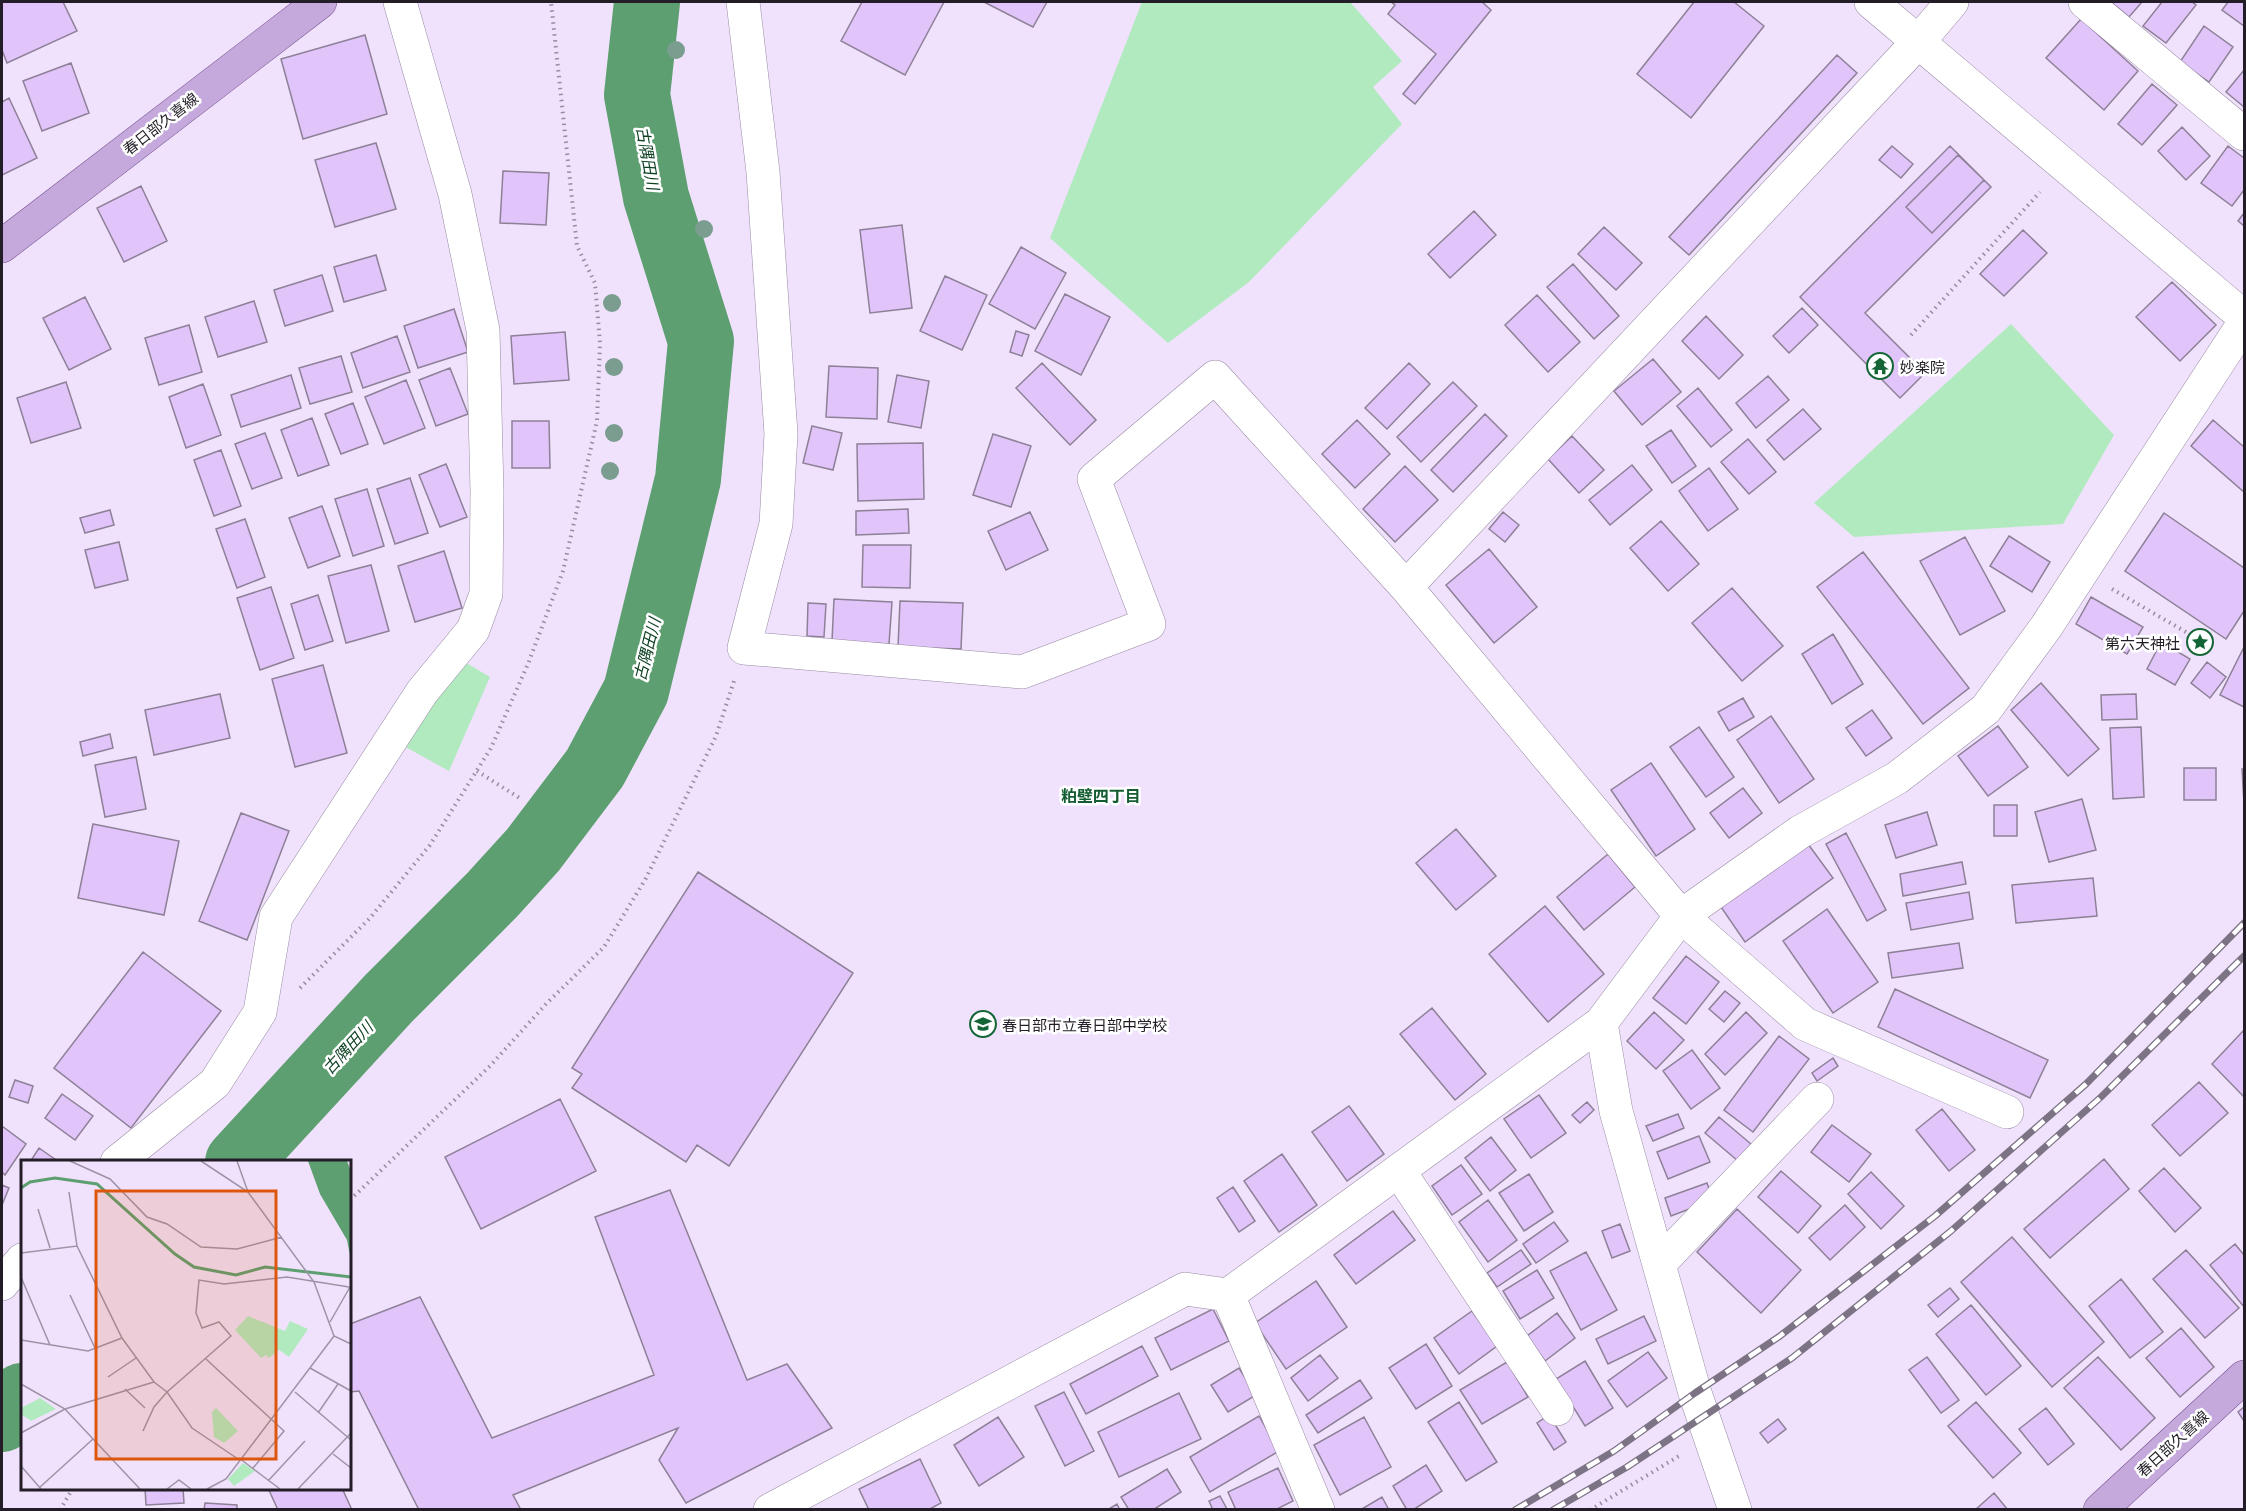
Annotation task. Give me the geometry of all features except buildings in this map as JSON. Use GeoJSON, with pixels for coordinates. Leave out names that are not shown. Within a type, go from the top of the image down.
{"type":"FeatureCollection","features":[{"type":"Feature","properties":{"kind":"main road","name":"春日部久喜線"},"geometry":{"type":"LineString","coordinates":[[3,243],[320,2]]}},
{"type":"Feature","properties":{"kind":"main road","name":"春日部久喜線"},"geometry":{"type":"LineString","coordinates":[[2100,1509],[2244,1377]]}},
{"type":"Feature","properties":{"kind":"street"},"geometry":{"type":"LineString","coordinates":[[118,1160],[215,1083],[260,1012],[276,917],[422,692],[473,630],[486,594],[487,492],[483,330],[455,194],[400,2]]}},
{"type":"Feature","properties":{"kind":"street"},"geometry":{"type":"LineString","coordinates":[[744,2],[762,172],[781,435],[776,524],[744,648],[1022,672],[1149,624],[1094,479],[1215,377],[1406,587],[1681,916],[1805,1024],[2007,1112]]}},
{"type":"Feature","properties":{"kind":"street"},"geometry":{"type":"LineString","coordinates":[[770,1509],[1185,1289],[1228,1295],[1601,1023],[1681,916],[1800,832],[1896,778],[1986,709],[2046,627],[2083,572],[2242,311],[1871,2]]}},
{"type":"Feature","properties":{"kind":"street"},"geometry":{"type":"LineString","coordinates":[[1406,587],[1919,41],[1952,2]]}},
{"type":"Feature","properties":{"kind":"street"},"geometry":{"type":"LineString","coordinates":[[2085,2],[2244,134]]}},
{"type":"Feature","properties":{"kind":"street"},"geometry":{"type":"LineString","coordinates":[[1601,1023],[1616,1111],[1695,1393],[1735,1509]]}},
{"type":"Feature","properties":{"kind":"street"},"geometry":{"type":"LineString","coordinates":[[1659,1264],[1817,1099]]}},
{"type":"Feature","properties":{"kind":"street"},"geometry":{"type":"LineString","coordinates":[[1399,1171],[1557,1409]]}},
{"type":"Feature","properties":{"kind":"street"},"geometry":{"type":"LineString","coordinates":[[2,1284],[21,1261]]}},
{"type":"Feature","properties":{"kind":"street"},"geometry":{"type":"LineString","coordinates":[[1228,1295],[1318,1509]]}},
{"type":"Feature","properties":{"kind":"path"},"geometry":{"type":"LineString","coordinates":[[1911,335],[2064,164]]}},
{"type":"Feature","properties":{"kind":"path"},"geometry":{"type":"LineString","coordinates":[[2083,572],[2191,635]]}},
{"type":"Feature","properties":{"kind":"path"},"geometry":{"type":"LineString","coordinates":[[351,1199],[490,1066],[546,1004],[604,947],[645,880],[716,736],[744,648]]}},
{"type":"Feature","properties":{"kind":"path"},"geometry":{"type":"LineString","coordinates":[[477,771],[521,799]]}},
{"type":"Feature","properties":{"kind":"path"},"geometry":{"type":"LineString","coordinates":[[1590,1509],[1711,1436]]}},
{"type":"Feature","properties":{"kind":"path"},"geometry":{"type":"LineString","coordinates":[[60,1509],[72,1490]]}},
{"type":"Feature","properties":{"kind":"green space"},"geometry":{"type":"Polygon","coordinates":[[[1142,2],[1350,2],[1402,61],[1373,87],[1402,124],[1249,282],[1168,343],[1050,238],[1142,2]]]}},
{"type":"Feature","properties":{"kind":"green space"},"geometry":{"type":"Polygon","coordinates":[[[2011,324],[2114,435],[2063,524],[1854,537],[1814,503],[2011,324]]]}},
{"type":"Feature","properties":{"kind":"green space"},"geometry":{"type":"Polygon","coordinates":[[[463,661],[490,677],[449,771],[400,744],[463,661]]]}},
{"type":"Feature","properties":{"kind":"waterway","name":"古隅田川"},"geometry":{"type":"LineString","coordinates":[[240,1160],[389,998],[492,895],[533,850],[595,768],[636,691],[688,479],[701,341],[656,197],[637,95],[647,2]]}},
{"type":"Feature","properties":{"kind":"waterway","name":"古隅田川"},"geometry":{"type":"LineString","coordinates":[[2,1419],[21,1397]]}},
{"type":"Feature","properties":{"kind":"railway"},"geometry":{"type":"LineString","coordinates":[[1515,1510],[1614,1451],[1780,1336],[1935,1216],[2086,1084],[2244,923]]}},
{"type":"Feature","properties":{"kind":"railway"},"geometry":{"type":"LineString","coordinates":[[1553,1510],[1627,1467],[1792,1358],[1951,1231],[2101,1097],[2244,956]]}},
{"type":"Feature","properties":{"kind":"place","name":"妙楽院"},"geometry":{"type":"Point","coordinates":[1880,366]}},
{"type":"Feature","properties":{"kind":"place","name":"第六天神社"},"geometry":{"type":"Point","coordinates":[2200,642]}},
{"type":"Feature","properties":{"kind":"place","name":"春日部市立春日部中学校"},"geometry":{"type":"Point","coordinates":[983,1024]}},
{"type":"Feature","properties":{"kind":"district","name":"粕壁四丁目"},"geometry":{"type":"Point","coordinates":[1101,795]}}]}
